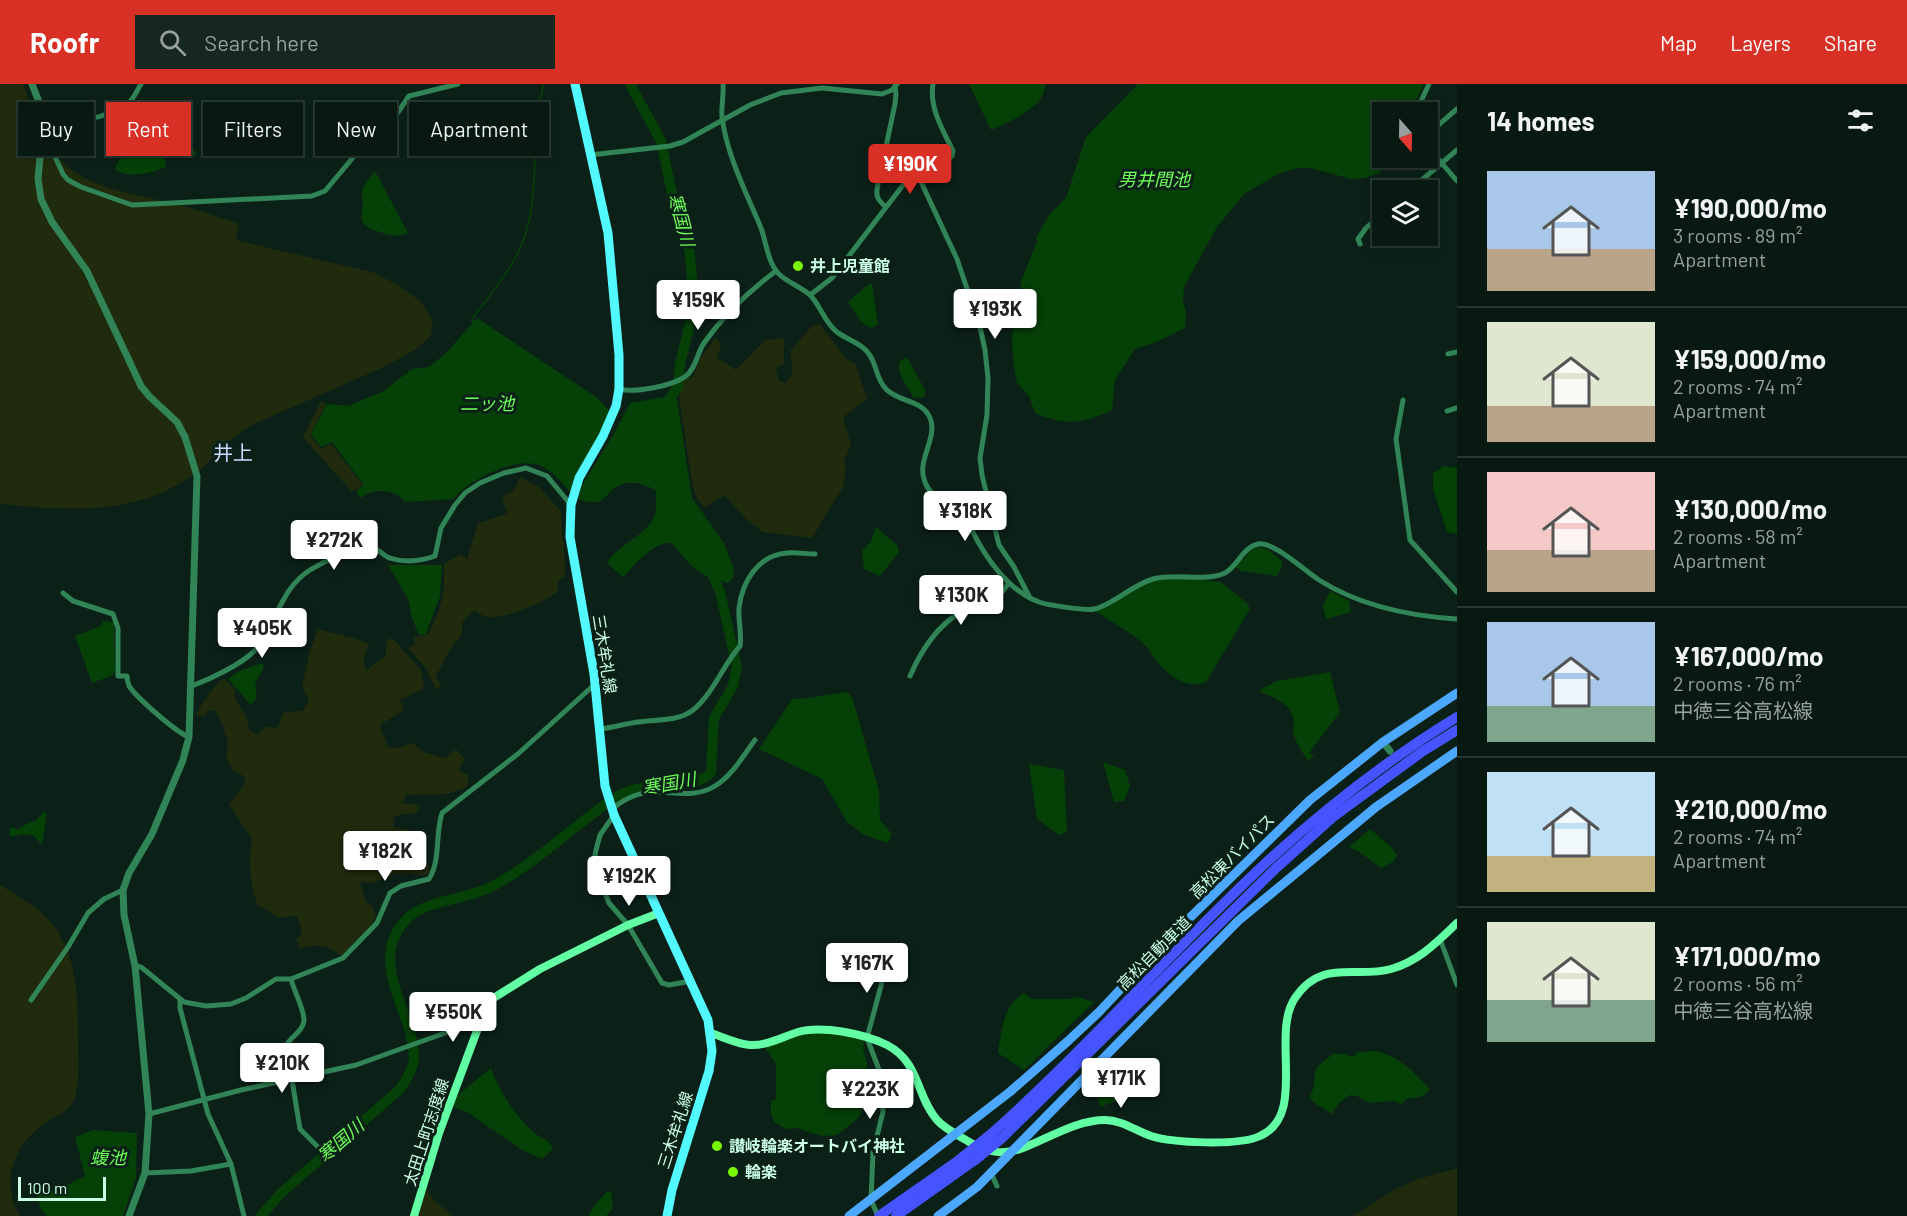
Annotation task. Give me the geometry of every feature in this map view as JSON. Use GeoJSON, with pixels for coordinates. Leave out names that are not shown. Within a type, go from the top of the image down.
{"type":"FeatureCollection","features":[{"type":"Feature","properties":{"kind":"highway","name":"高松東バイパス"},"geometry":{"type":"LineString","coordinates":[[849,1216],[1011,1091],[1068,1041],[1310,800],[1383,742],[1457,693]]}},
{"type":"Feature","properties":{"kind":"highway","name":"高松自動車道"},"geometry":{"type":"LineString","coordinates":[[885,1215],[990,1135],[1042,1088],[1269,861],[1335,803],[1424,738],[1457,717]]}},
{"type":"Feature","properties":{"kind":"highway","name":"高松自動車道"},"geometry":{"type":"LineString","coordinates":[[885,1215],[975,1160],[1002,1138],[1275,868],[1333,817],[1423,751],[1457,730]]}},
{"type":"Feature","properties":{"kind":"highway"},"geometry":{"type":"LineString","coordinates":[[938,1216],[977,1187],[1238,921],[1410,777],[1457,751]]}},
{"type":"Feature","properties":{"kind":"main road","name":"三木牟礼線"},"geometry":{"type":"LineString","coordinates":[[575,84],[608,233],[619,355],[618,392],[609,423],[579,478],[571,502],[570,537],[596,684],[603,765],[611,807],[691,981],[711,1032],[712,1051],[709,1071],[672,1190],[667,1216]]}},
{"type":"Feature","properties":{"kind":"main road","name":"太田上町志度線"},"geometry":{"type":"LineString","coordinates":[[414,1216],[439,1133],[481,1020],[492,999],[540,969],[628,925],[659,913]]}},
{"type":"Feature","properties":{"kind":"main road"},"geometry":{"type":"LineString","coordinates":[[711,1032],[748,1045],[761,1045],[809,1030],[825,1029],[888,1045],[908,1062],[936,1119],[982,1149],[996,1153],[1012,1152],[1092,1121],[1107,1120],[1162,1140],[1234,1142],[1260,1136],[1271,1129],[1280,1118],[1285,1102],[1289,1014],[1294,999],[1306,986],[1320,976],[1341,971],[1389,970],[1409,962],[1426,953],[1457,923]]}},
{"type":"Feature","properties":{"kind":"street"},"geometry":{"type":"LineString","coordinates":[[32,84],[39,102]]}},
{"type":"Feature","properties":{"kind":"street"},"geometry":{"type":"LineString","coordinates":[[94,117],[118,109],[130,102],[141,84]]}},
{"type":"Feature","properties":{"kind":"street"},"geometry":{"type":"LineString","coordinates":[[55,156],[68,180],[132,205],[312,196],[325,191],[361,148],[377,140],[409,96],[458,84]]}},
{"type":"Feature","properties":{"kind":"street"},"geometry":{"type":"LineString","coordinates":[[723,84],[722,120],[740,181],[776,271],[810,295],[834,330],[869,354],[880,381],[891,394],[926,412],[932,423],[932,432],[923,461],[924,481],[928,490],[967,519],[986,554],[1009,583],[1030,598],[1053,606],[1095,609],[1131,588],[1155,578],[1184,575],[1206,577],[1223,574],[1231,570],[1251,547],[1266,544],[1321,582],[1359,601],[1422,616],[1457,620]]}},
{"type":"Feature","properties":{"kind":"street"},"geometry":{"type":"LineString","coordinates":[[810,295],[832,278],[910,176],[921,173],[952,156],[953,151],[932,103],[933,84]]}},
{"type":"Feature","properties":{"kind":"street"},"geometry":{"type":"LineString","coordinates":[[590,155],[670,146],[683,142],[764,99],[795,90],[822,88],[882,94],[896,85]]}},
{"type":"Feature","properties":{"kind":"street"},"geometry":{"type":"LineString","coordinates":[[886,207],[876,196],[895,104],[896,85]]}},
{"type":"Feature","properties":{"kind":"street"},"geometry":{"type":"LineString","coordinates":[[1421,102],[1429,85]]}},
{"type":"Feature","properties":{"kind":"street"},"geometry":{"type":"LineString","coordinates":[[1438,125],[1457,109]]}},
{"type":"Feature","properties":{"kind":"street"},"geometry":{"type":"LineString","coordinates":[[1422,180],[1457,150]]}},
{"type":"Feature","properties":{"kind":"street"},"geometry":{"type":"LineString","coordinates":[[41,156],[38,187],[45,211],[87,271],[141,386],[177,422],[185,437],[197,476],[189,737],[183,760],[152,834],[129,873],[123,890],[124,915],[135,966],[148,1114],[145,1173],[129,1216]]}},
{"type":"Feature","properties":{"kind":"street"},"geometry":{"type":"LineString","coordinates":[[1438,160],[1457,181]]}},
{"type":"Feature","properties":{"kind":"street"},"geometry":{"type":"LineString","coordinates":[[921,173],[922,184],[957,258],[980,327],[988,378],[987,416],[980,458],[982,475],[999,545],[1014,567],[1030,598]]}},
{"type":"Feature","properties":{"kind":"street"},"geometry":{"type":"LineString","coordinates":[[1360,244],[1358,239],[1372,223]]}},
{"type":"Feature","properties":{"kind":"street"},"geometry":{"type":"LineString","coordinates":[[618,392],[639,390],[683,378],[692,369],[700,348],[731,310],[776,271]]}},
{"type":"Feature","properties":{"kind":"street"},"geometry":{"type":"LineString","coordinates":[[1448,354],[1457,352]]}},
{"type":"Feature","properties":{"kind":"street"},"geometry":{"type":"LineString","coordinates":[[1403,400],[1396,440],[1410,540],[1457,592]]}},
{"type":"Feature","properties":{"kind":"street"},"geometry":{"type":"LineString","coordinates":[[1447,411],[1457,408]]}},
{"type":"Feature","properties":{"kind":"street"},"geometry":{"type":"LineString","coordinates":[[192,686],[210,679],[254,651],[287,592],[311,569],[327,561],[370,547],[378,549],[389,558],[423,561],[435,556],[441,528],[455,504],[465,493],[493,477],[526,468],[548,476],[571,502]]}},
{"type":"Feature","properties":{"kind":"street"},"geometry":{"type":"LineString","coordinates":[[601,729],[676,718],[692,711],[707,694],[728,659],[740,646],[739,607],[750,575],[772,556],[786,553],[815,554]]}},
{"type":"Feature","properties":{"kind":"street"},"geometry":{"type":"LineString","coordinates":[[910,676],[918,656],[947,622],[1000,594],[1009,583]]}},
{"type":"Feature","properties":{"kind":"street"},"geometry":{"type":"LineString","coordinates":[[63,593],[80,604],[113,614],[118,628],[118,676],[127,676],[129,686],[157,713],[183,735],[189,737]]}},
{"type":"Feature","properties":{"kind":"street"},"geometry":{"type":"LineString","coordinates":[[135,966],[141,967],[184,1002],[206,1006],[231,1004],[246,998],[276,979],[291,979],[343,958],[377,923],[390,893],[401,886],[429,879],[434,870],[442,813],[519,753],[596,684]]}},
{"type":"Feature","properties":{"kind":"street"},"geometry":{"type":"LineString","coordinates":[[691,981],[669,985],[662,983],[628,925],[609,903],[594,861],[600,835],[611,807],[639,794],[655,792],[690,794],[714,787],[727,777],[755,740]]}},
{"type":"Feature","properties":{"kind":"street"},"geometry":{"type":"LineString","coordinates":[[1383,742],[1390,751]]}},
{"type":"Feature","properties":{"kind":"street"},"geometry":{"type":"LineString","coordinates":[[31,1000],[68,947],[87,913],[104,899],[123,890]]}},
{"type":"Feature","properties":{"kind":"street"},"geometry":{"type":"LineString","coordinates":[[1440,939],[1457,985]]}},
{"type":"Feature","properties":{"kind":"street"},"geometry":{"type":"LineString","coordinates":[[885,1215],[871,1200],[873,1152],[883,1112],[881,1075],[867,1038],[889,956]]}},
{"type":"Feature","properties":{"kind":"street"},"geometry":{"type":"LineString","coordinates":[[291,979],[304,1019],[303,1026],[287,1045],[285,1051],[292,1072],[291,1080],[300,1129],[321,1150]]}},
{"type":"Feature","properties":{"kind":"street"},"geometry":{"type":"LineString","coordinates":[[180,999],[179,1004],[204,1100],[231,1164],[244,1216]]}},
{"type":"Feature","properties":{"kind":"street"},"geometry":{"type":"LineString","coordinates":[[148,1114],[356,1065],[481,1020]]}},
{"type":"Feature","properties":{"kind":"street"},"geometry":{"type":"LineString","coordinates":[[145,1173],[191,1171],[231,1164]]}},
{"type":"Feature","properties":{"kind":"street"},"geometry":{"type":"LineString","coordinates":[[991,1173],[997,1186]]}},
{"type":"Feature","properties":{"kind":"shaded area"},"geometry":{"type":"Polygon","coordinates":[[[0,84],[23,84],[30,102],[18,102],[18,156],[57,156],[64,164],[93,182],[127,193],[177,204],[239,224],[236,240],[375,273],[401,287],[421,302],[430,315],[433,323],[430,337],[416,349],[384,367],[252,425],[229,441],[192,476],[169,489],[146,499],[99,508],[75,509],[0,504],[0,84]]]}},
{"type":"Feature","properties":{"kind":"shaded area"},"geometry":{"type":"Polygon","coordinates":[[[820,324],[846,359],[855,363],[867,399],[843,417],[851,445],[844,461],[846,471],[843,487],[812,538],[763,532],[748,521],[724,495],[704,508],[694,493],[679,398],[683,381],[694,375],[699,360],[716,337],[721,346],[717,358],[736,370],[765,340],[784,338],[784,363],[776,368],[779,381],[786,383],[793,371],[790,351],[812,326],[820,324]]]}},
{"type":"Feature","properties":{"kind":"shaded area"},"geometry":{"type":"Polygon","coordinates":[[[321,401],[326,404],[310,435],[321,449],[331,444],[363,485],[352,492],[303,437],[321,401]]]}},
{"type":"Feature","properties":{"kind":"shaded area"},"geometry":{"type":"Polygon","coordinates":[[[520,477],[539,487],[561,511],[565,576],[558,581],[558,591],[524,609],[494,617],[485,616],[474,610],[462,623],[462,634],[448,653],[436,676],[441,686],[437,690],[424,666],[408,648],[415,644],[414,637],[428,635],[437,616],[442,601],[444,564],[461,554],[467,559],[478,523],[507,514],[502,497],[514,490],[520,477]]]}},
{"type":"Feature","properties":{"kind":"shaded area"},"geometry":{"type":"Polygon","coordinates":[[[318,629],[369,644],[363,662],[367,671],[386,656],[386,642],[391,638],[395,641],[421,670],[424,688],[400,700],[404,710],[380,725],[388,747],[399,748],[412,743],[424,752],[445,758],[456,749],[465,760],[459,770],[469,776],[467,787],[447,794],[407,795],[402,803],[420,805],[417,813],[398,815],[393,818],[394,828],[408,829],[412,842],[401,854],[400,859],[427,863],[430,871],[426,876],[402,873],[376,881],[360,882],[366,902],[372,906],[376,915],[372,924],[341,956],[322,946],[300,948],[296,940],[302,933],[297,915],[279,918],[257,904],[250,872],[252,839],[229,805],[246,781],[241,774],[234,772],[226,756],[228,744],[223,725],[214,710],[208,711],[205,716],[196,715],[220,680],[225,679],[236,691],[234,695],[246,717],[250,731],[258,735],[265,727],[277,728],[284,712],[302,711],[309,701],[302,686],[318,629]]]}},
{"type":"Feature","properties":{"kind":"shaded area"},"geometry":{"type":"Polygon","coordinates":[[[0,885],[37,909],[58,932],[65,945],[74,974],[77,1005],[79,1068],[76,1093],[72,1104],[32,1134],[17,1155],[11,1179],[11,1191],[20,1216],[0,1216],[0,885]]]}},
{"type":"Feature","properties":{"kind":"shaded area"},"geometry":{"type":"Polygon","coordinates":[[[1457,1168],[1457,1216],[1353,1216],[1395,1189],[1457,1168]]]}},
{"type":"Feature","properties":{"kind":"shaded area"},"geometry":{"type":"Polygon","coordinates":[[[426,1189],[434,1200],[453,1216],[418,1216],[426,1189]]]}},
{"type":"Feature","properties":{"kind":"water"},"geometry":{"type":"Polygon","coordinates":[[[969,84],[1046,84],[1037,103],[1011,121],[991,130],[969,84]]]}},
{"type":"Feature","properties":{"kind":"water","name":"男井間池"},"geometry":{"type":"Polygon","coordinates":[[[1138,84],[1424,84],[1415,102],[1372,102],[1372,168],[1382,168],[1379,173],[1365,178],[1351,179],[1311,168],[1298,168],[1278,174],[1244,194],[1217,227],[1184,287],[1185,328],[1159,341],[1135,349],[1115,380],[1112,410],[1074,422],[1055,420],[1035,413],[1029,396],[1017,383],[1012,335],[1014,325],[1023,314],[1026,303],[1020,284],[1037,241],[1036,237],[1050,214],[1066,198],[1086,137],[1138,84]]]}},
{"type":"Feature","properties":{"kind":"water"},"geometry":{"type":"Polygon","coordinates":[[[191,144],[197,155],[191,156],[191,144]]]}},
{"type":"Feature","properties":{"kind":"water"},"geometry":{"type":"Polygon","coordinates":[[[128,156],[164,156],[166,163],[165,167],[132,175],[119,172],[115,168],[119,160],[128,156]]]}},
{"type":"Feature","properties":{"kind":"water"},"geometry":{"type":"Polygon","coordinates":[[[375,171],[408,233],[390,235],[369,228],[363,223],[362,192],[366,182],[375,171]]]}},
{"type":"Feature","properties":{"kind":"water"},"geometry":{"type":"Polygon","coordinates":[[[872,283],[878,325],[871,328],[861,322],[848,302],[872,283]]]}},
{"type":"Feature","properties":{"kind":"water","name":"二ッ池"},"geometry":{"type":"Polygon","coordinates":[[[477,318],[596,397],[611,412],[572,494],[558,478],[541,466],[531,463],[507,467],[481,477],[454,499],[405,502],[396,494],[384,491],[372,492],[360,498],[356,491],[364,485],[332,442],[321,447],[311,434],[327,404],[348,406],[382,392],[412,369],[429,367],[446,353],[477,318]]]}},
{"type":"Feature","properties":{"kind":"water"},"geometry":{"type":"Polygon","coordinates":[[[907,357],[925,390],[925,397],[914,398],[901,375],[900,361],[907,357]]]}},
{"type":"Feature","properties":{"kind":"water"},"geometry":{"type":"Polygon","coordinates":[[[664,397],[677,399],[692,498],[724,543],[734,569],[733,578],[728,583],[695,569],[672,543],[651,550],[623,577],[607,563],[653,519],[656,509],[656,490],[628,483],[618,486],[599,501],[589,502],[578,499],[581,487],[630,403],[664,397]]]}},
{"type":"Feature","properties":{"kind":"water"},"geometry":{"type":"Polygon","coordinates":[[[1444,466],[1457,468],[1457,534],[1447,532],[1433,489],[1433,473],[1444,466]]]}},
{"type":"Feature","properties":{"kind":"water"},"geometry":{"type":"Polygon","coordinates":[[[876,527],[897,545],[899,552],[880,576],[864,569],[862,551],[871,541],[876,527]]]}},
{"type":"Feature","properties":{"kind":"water"},"geometry":{"type":"Polygon","coordinates":[[[1258,547],[1267,549],[1282,561],[1277,576],[1241,571],[1236,567],[1251,550],[1258,547]]]}},
{"type":"Feature","properties":{"kind":"water"},"geometry":{"type":"Polygon","coordinates":[[[388,565],[442,565],[440,596],[426,634],[419,635],[408,599],[388,565]]]}},
{"type":"Feature","properties":{"kind":"water"},"geometry":{"type":"Polygon","coordinates":[[[1185,578],[1221,582],[1248,604],[1250,609],[1206,682],[1200,684],[1187,683],[1175,678],[1164,670],[1146,646],[1095,611],[1133,589],[1157,579],[1185,578]]]}},
{"type":"Feature","properties":{"kind":"water"},"geometry":{"type":"Polygon","coordinates":[[[1330,591],[1349,601],[1351,612],[1326,619],[1323,606],[1330,591]]]}},
{"type":"Feature","properties":{"kind":"water"},"geometry":{"type":"Polygon","coordinates":[[[103,621],[114,622],[115,671],[113,675],[92,683],[75,636],[101,626],[103,621]]]}},
{"type":"Feature","properties":{"kind":"water"},"geometry":{"type":"Polygon","coordinates":[[[262,663],[264,667],[255,684],[257,697],[251,705],[228,679],[239,671],[262,663]]]}},
{"type":"Feature","properties":{"kind":"water"},"geometry":{"type":"Polygon","coordinates":[[[1330,672],[1340,712],[1309,753],[1314,756],[1308,761],[1295,739],[1293,716],[1290,711],[1277,699],[1260,692],[1261,689],[1277,681],[1330,672]]]}},
{"type":"Feature","properties":{"kind":"water"},"geometry":{"type":"Polygon","coordinates":[[[847,692],[852,697],[879,791],[880,820],[892,834],[888,843],[864,835],[847,822],[822,779],[759,749],[792,699],[847,692]]]}},
{"type":"Feature","properties":{"kind":"water"},"geometry":{"type":"Polygon","coordinates":[[[1103,762],[1125,770],[1130,786],[1124,801],[1114,802],[1103,762]]]}},
{"type":"Feature","properties":{"kind":"water"},"geometry":{"type":"Polygon","coordinates":[[[1029,764],[1064,770],[1067,832],[1059,835],[1037,819],[1029,764]]]}},
{"type":"Feature","properties":{"kind":"water"},"geometry":{"type":"Polygon","coordinates":[[[44,812],[47,813],[42,845],[33,835],[21,834],[12,837],[9,834],[10,827],[18,829],[34,822],[44,812]]]}},
{"type":"Feature","properties":{"kind":"water"},"geometry":{"type":"Polygon","coordinates":[[[1370,829],[1397,855],[1394,861],[1381,868],[1349,847],[1370,829]]]}},
{"type":"Feature","properties":{"kind":"water"},"geometry":{"type":"Polygon","coordinates":[[[1024,993],[1031,999],[1078,997],[1094,1002],[1024,1070],[998,1053],[1006,1014],[1012,1003],[1024,993]]]}},
{"type":"Feature","properties":{"kind":"water"},"geometry":{"type":"Polygon","coordinates":[[[825,1031],[864,1040],[863,1049],[867,1063],[862,1112],[856,1120],[837,1135],[822,1136],[796,1128],[786,1129],[774,1122],[771,1113],[771,1101],[776,1099],[776,1064],[765,1048],[792,1037],[825,1031]]]}},
{"type":"Feature","properties":{"kind":"water"},"geometry":{"type":"Polygon","coordinates":[[[1375,1051],[1391,1056],[1412,1071],[1430,1089],[1428,1092],[1416,1098],[1406,1099],[1402,1104],[1393,1101],[1369,1103],[1350,1095],[1339,1103],[1332,1114],[1309,1097],[1313,1091],[1317,1067],[1334,1053],[1354,1056],[1357,1052],[1375,1051]]]}},
{"type":"Feature","properties":{"kind":"water"},"geometry":{"type":"Polygon","coordinates":[[[491,1068],[515,1112],[536,1134],[552,1146],[553,1149],[542,1159],[522,1150],[467,1112],[453,1107],[457,1096],[491,1068]]]}},
{"type":"Feature","properties":{"kind":"water"},"geometry":{"type":"Polygon","coordinates":[[[1104,1068],[1119,1069],[1124,1089],[1120,1098],[1100,1107],[1098,1099],[1104,1068]]]}},
{"type":"Feature","properties":{"kind":"water","name":"蝮池"},"geometry":{"type":"Polygon","coordinates":[[[93,1130],[137,1133],[136,1178],[123,1216],[47,1216],[42,1211],[36,1195],[63,1187],[85,1176],[75,1137],[93,1130]]]}},
{"type":"Feature","properties":{"kind":"water"},"geometry":{"type":"Polygon","coordinates":[[[608,1191],[611,1192],[613,1208],[606,1216],[591,1216],[589,1214],[597,1202],[608,1191]]]}},
{"type":"Feature","properties":{"kind":"waterway"},"geometry":{"type":"LineString","coordinates":[[473,324],[472,319],[514,261],[525,235],[532,204],[538,118],[544,84]]}},
{"type":"Feature","properties":{"kind":"waterway","name":"寒国川"},"geometry":{"type":"LineString","coordinates":[[630,84],[661,141],[674,203],[690,255],[693,291],[691,319],[680,364],[678,386],[663,409]]}},
{"type":"Feature","properties":{"kind":"waterway","name":"寒国川"},"geometry":{"type":"LineString","coordinates":[[261,1216],[280,1194],[399,1090],[409,1075],[414,1058],[412,1040],[394,986],[391,949],[397,932],[410,916],[427,906],[482,891],[504,880],[623,793],[638,789],[685,784],[705,778],[711,772],[714,718],[733,686],[737,667],[720,592],[709,567]]}},
{"type":"Feature","properties":{"kind":"place","name":"井上児童館"},"geometry":{"type":"Point","coordinates":[798,266]}},
{"type":"Feature","properties":{"kind":"place","name":"讃岐輪楽オートバイ神社"},"geometry":{"type":"Point","coordinates":[717,1146]}},
{"type":"Feature","properties":{"kind":"place","name":"輪楽"},"geometry":{"type":"Point","coordinates":[733,1172]}},
{"type":"Feature","properties":{"kind":"district","name":"井上"},"geometry":{"type":"Point","coordinates":[233,453]}}]}
